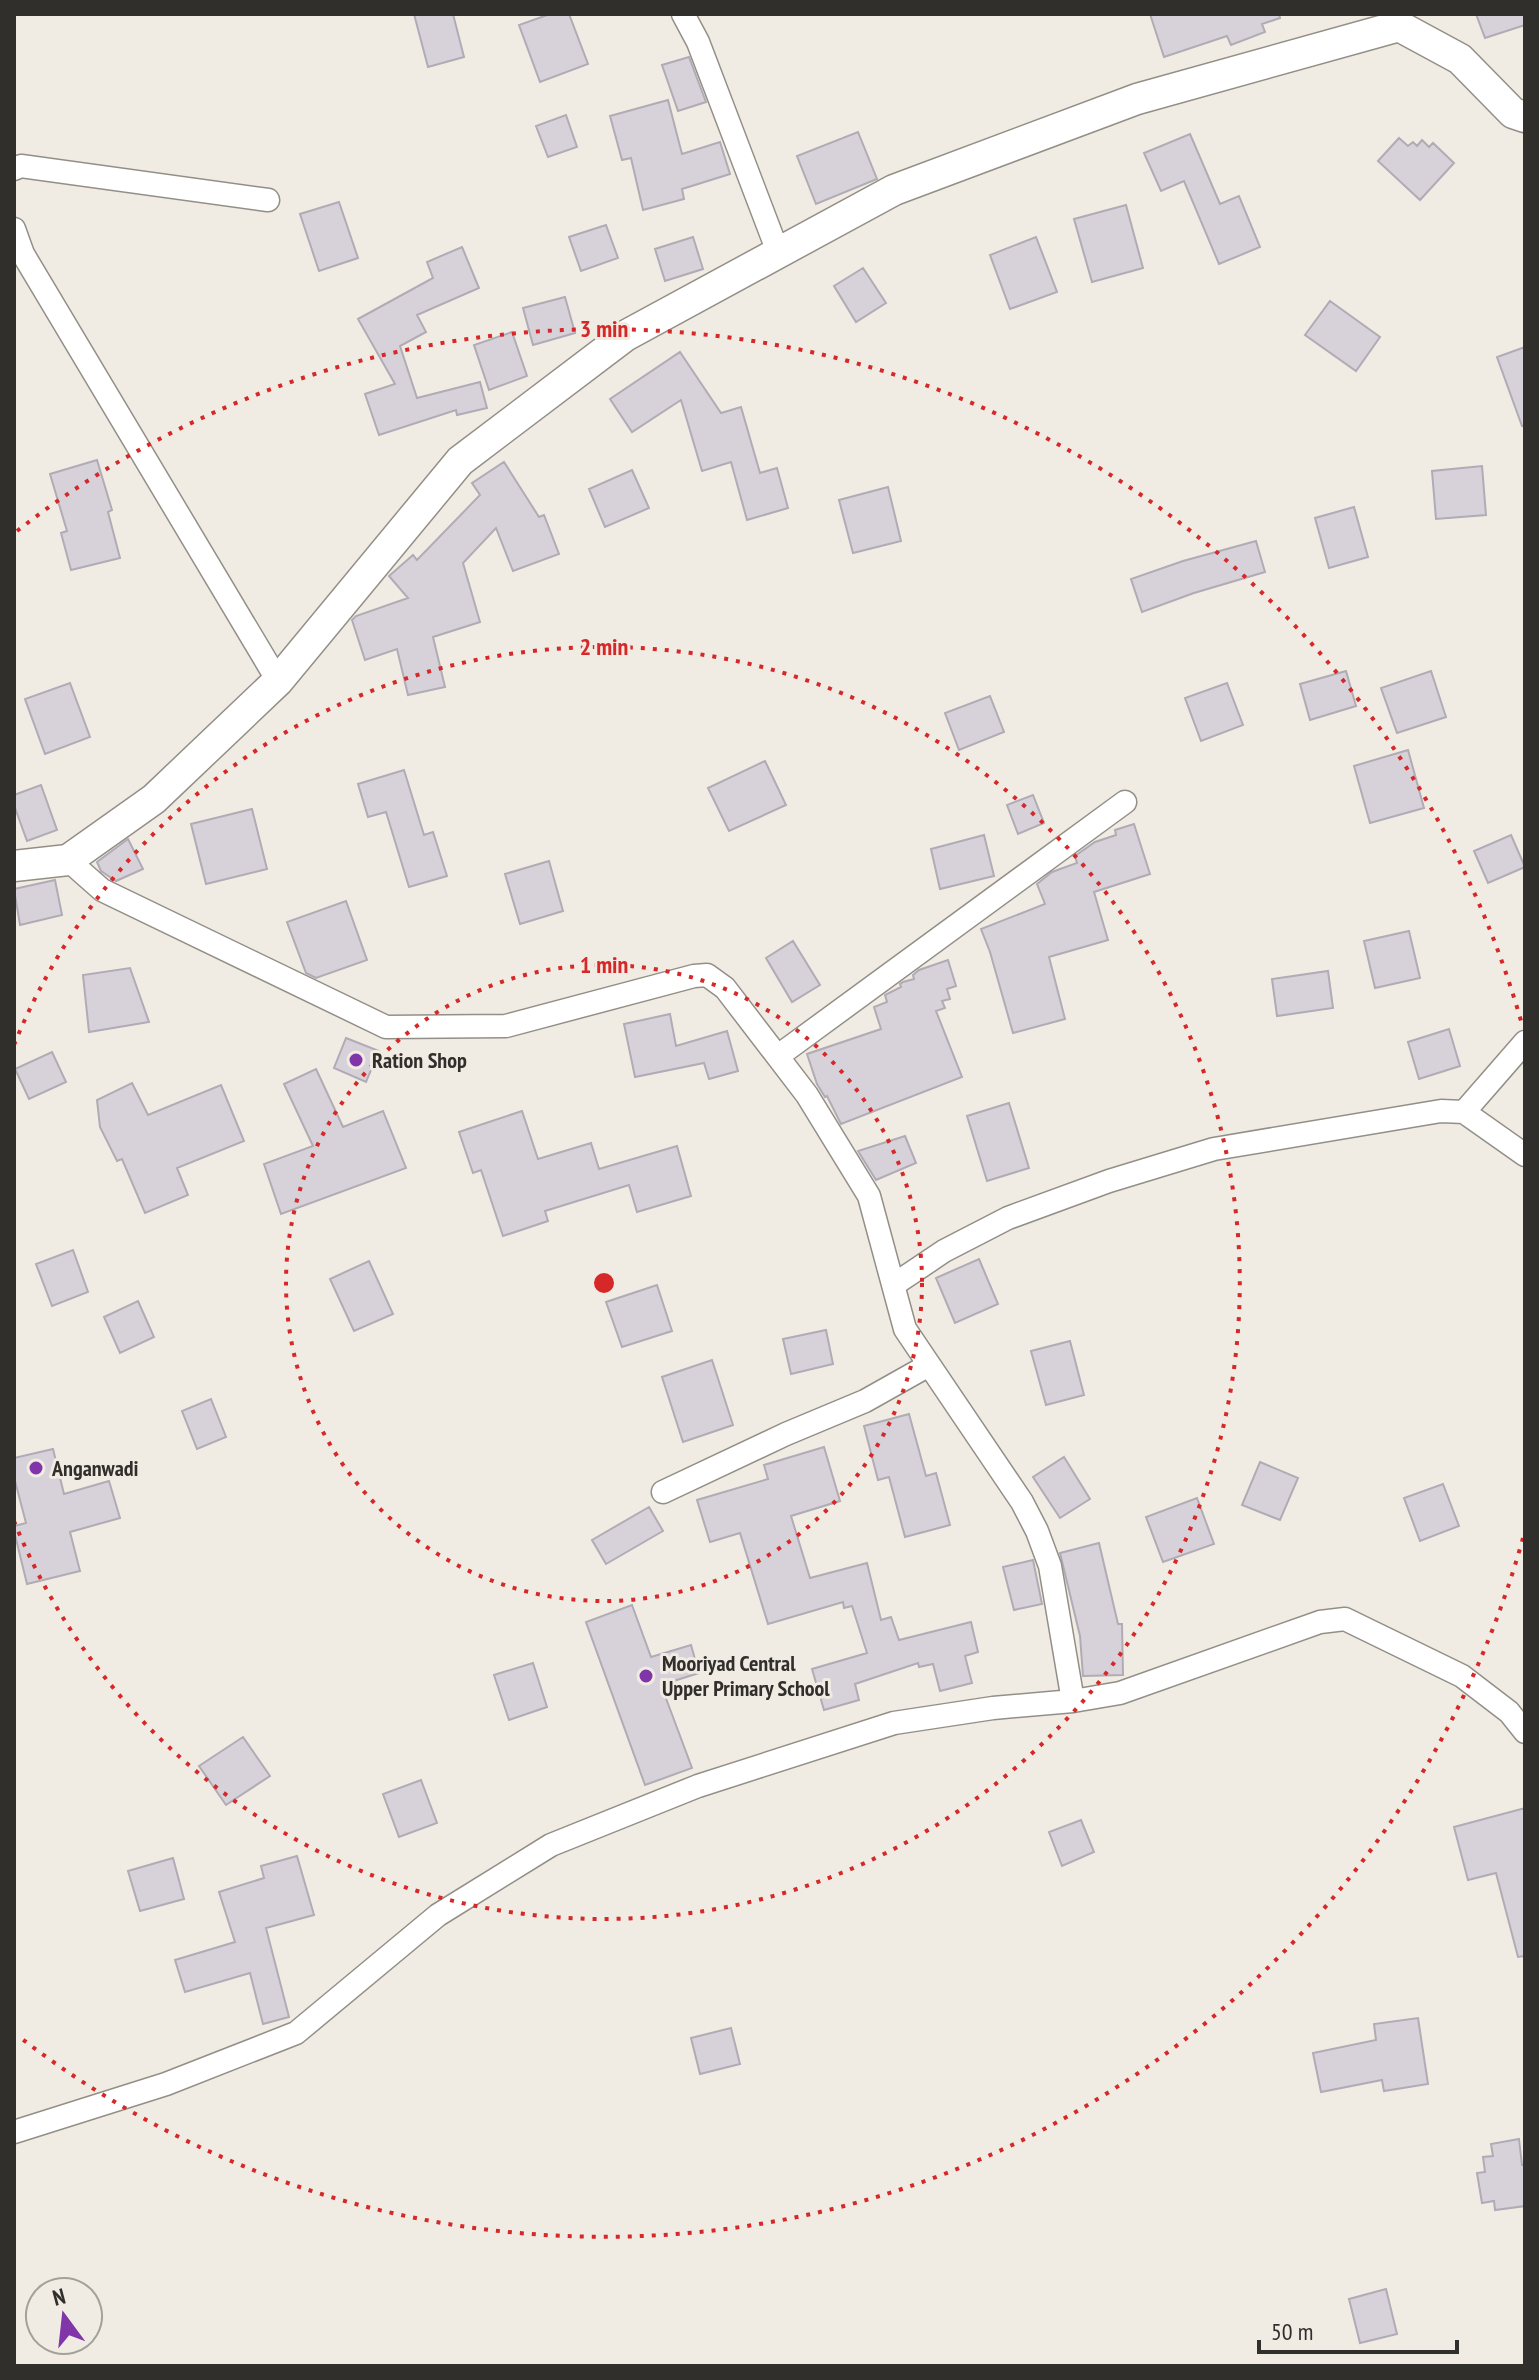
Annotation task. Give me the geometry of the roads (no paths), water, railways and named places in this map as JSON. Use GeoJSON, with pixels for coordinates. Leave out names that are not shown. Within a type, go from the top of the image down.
{"type":"FeatureCollection","features":[{"type":"Feature","properties":{"kind":"main road"},"geometry":{"type":"LineString","coordinates":[[14,866],[68,860],[154,799],[278,681],[460,461],[625,336],[894,190],[1137,99],[1399,26],[1460,59],[1513,113],[1525,117]]}},
{"type":"Feature","properties":{"kind":"street"},"geometry":{"type":"LineString","coordinates":[[683,14],[698,42],[778,252]]}},
{"type":"Feature","properties":{"kind":"street"},"geometry":{"type":"LineString","coordinates":[[14,169],[21,166],[268,200]]}},
{"type":"Feature","properties":{"kind":"street"},"geometry":{"type":"LineString","coordinates":[[14,229],[23,254],[278,681]]}},
{"type":"Feature","properties":{"kind":"street"},"geometry":{"type":"LineString","coordinates":[[778,1056],[1125,802]]}},
{"type":"Feature","properties":{"kind":"street"},"geometry":{"type":"LineString","coordinates":[[68,860],[102,890],[386,1027],[506,1026],[694,976],[707,975],[725,988],[807,1095],[869,1196],[905,1329],[1022,1502],[1037,1531],[1050,1566],[1073,1701]]}},
{"type":"Feature","properties":{"kind":"street"},"geometry":{"type":"LineString","coordinates":[[1464,1112],[1525,1042]]}},
{"type":"Feature","properties":{"kind":"street"},"geometry":{"type":"LineString","coordinates":[[895,1284],[944,1251],[1008,1218],[1109,1181],[1229,1146],[1441,1111],[1464,1112],[1525,1155]]}},
{"type":"Feature","properties":{"kind":"street"},"geometry":{"type":"LineString","coordinates":[[663,1492],[865,1401],[929,1365]]}},
{"type":"Feature","properties":{"kind":"street"},"geometry":{"type":"LineString","coordinates":[[14,2132],[166,2084],[296,2033],[438,1915],[551,1845],[698,1786],[894,1723],[1120,1693],[1320,1622],[1345,1619],[1462,1676],[1509,1712],[1525,1732]]}},
{"type":"Feature","properties":{"kind":"place","name":"Ration Shop"},"geometry":{"type":"Point","coordinates":[356,1060]}},
{"type":"Feature","properties":{"kind":"place","name":"Anganwadi"},"geometry":{"type":"Point","coordinates":[36,1468]}},
{"type":"Feature","properties":{"kind":"place","name":"Mooriyad Central Upper Primary School"},"geometry":{"type":"Point","coordinates":[646,1676]}}]}
